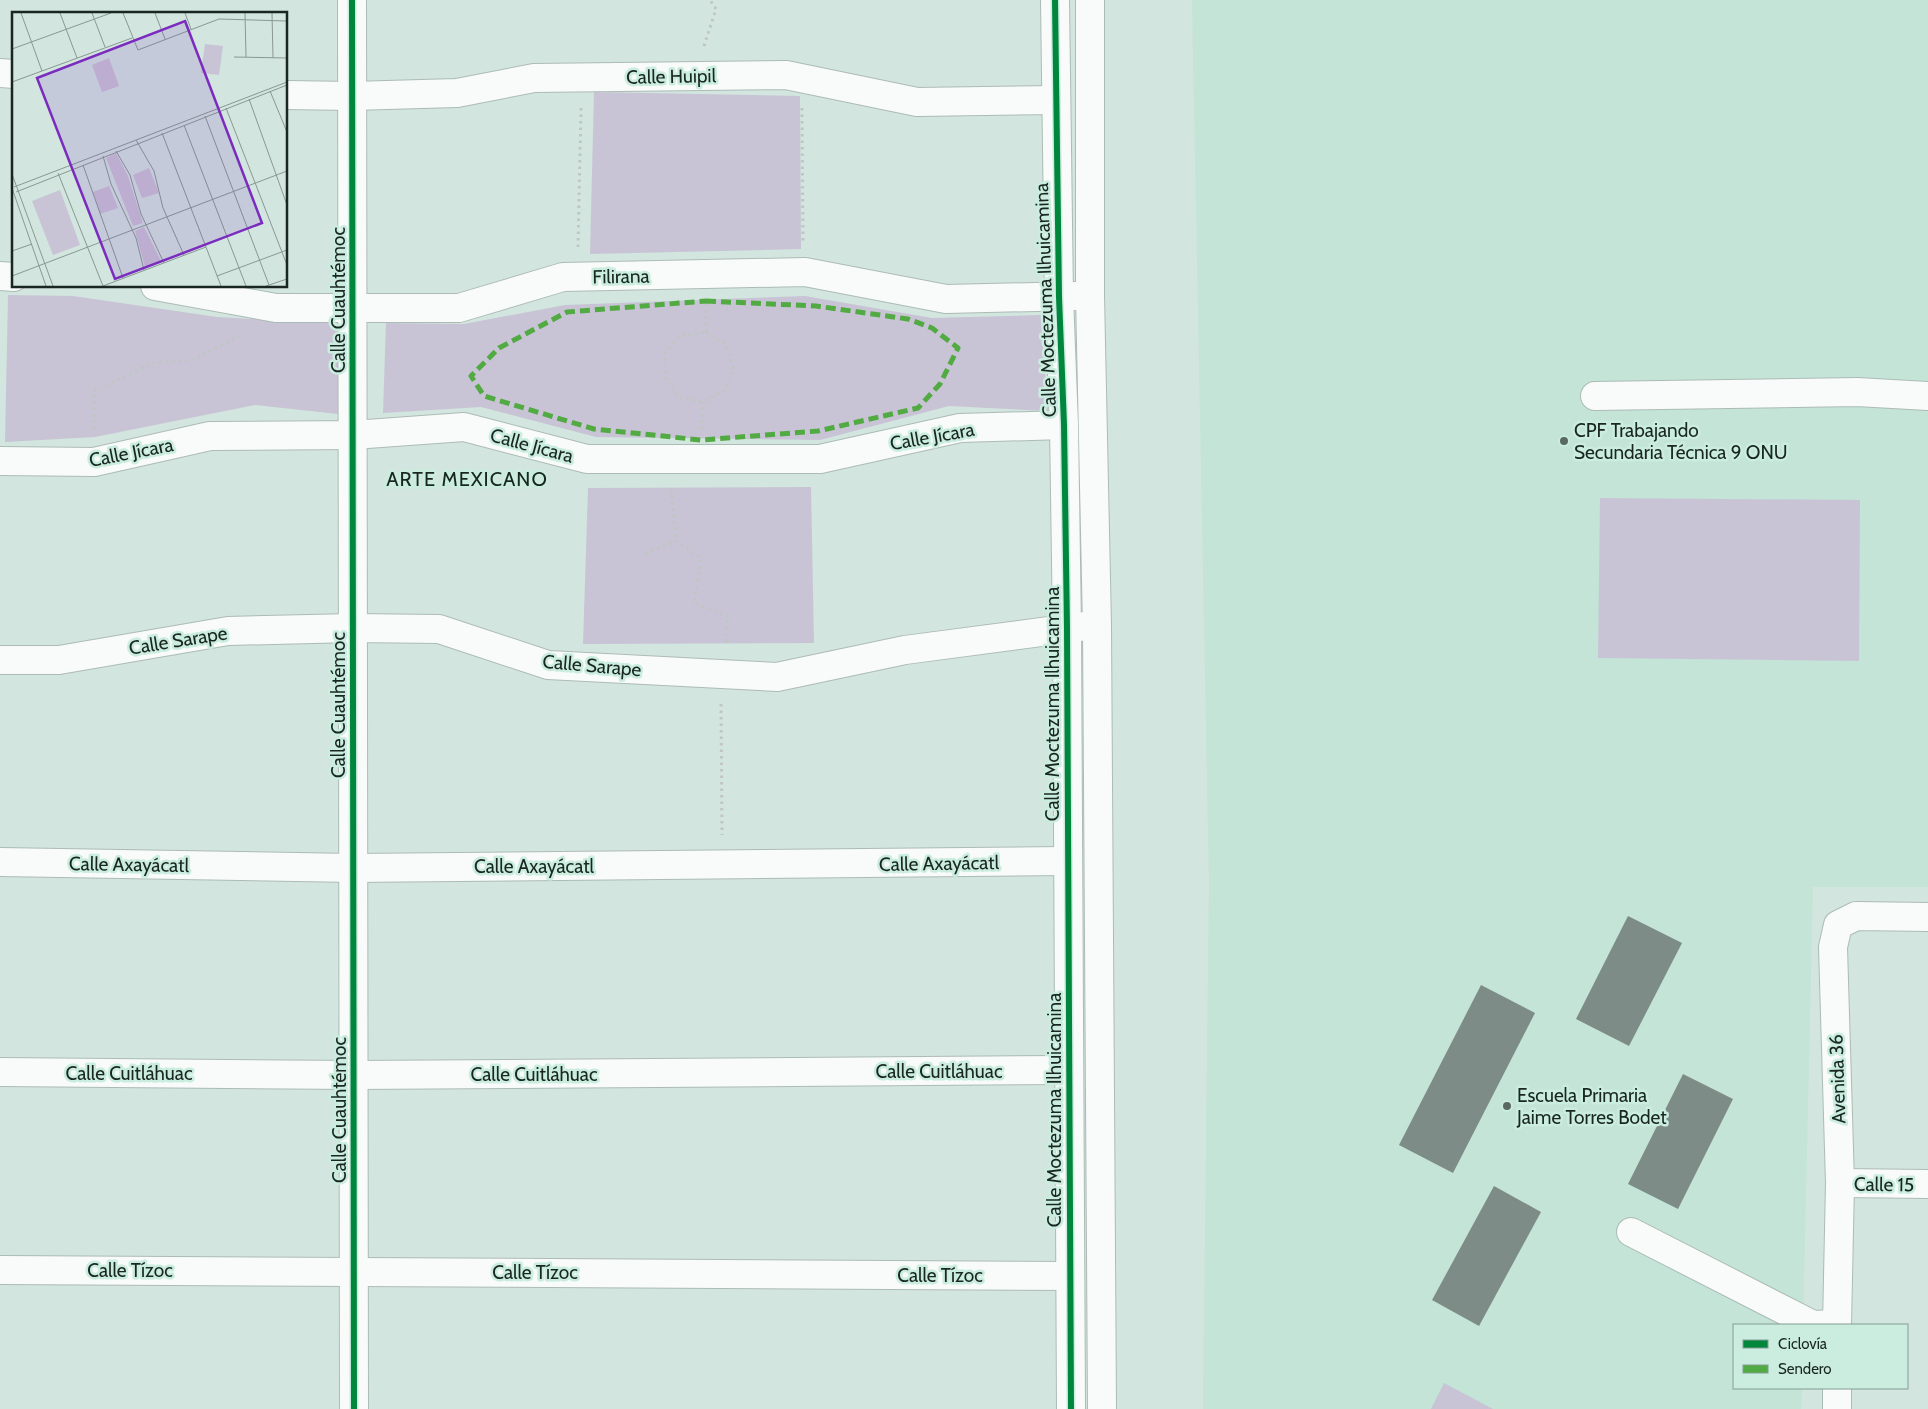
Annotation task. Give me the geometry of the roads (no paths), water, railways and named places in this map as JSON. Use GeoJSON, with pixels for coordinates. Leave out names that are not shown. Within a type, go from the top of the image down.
{"type":"FeatureCollection","features":[{"type":"Feature","properties":{"kind":"street","name":"Calle Cuauhtémoc"},"geometry":{"type":"LineString","coordinates":[[352,0],[354,1409]]}},
{"type":"Feature","properties":{"kind":"street","name":"Calle Moctezuma Ilhuicamina"},"geometry":{"type":"LineString","coordinates":[[1055,0],[1055,100],[1064,425],[1067,628],[1071,1409]]}},
{"type":"Feature","properties":{"kind":"street"},"geometry":{"type":"LineString","coordinates":[[1090,0],[1090,296],[1097,626],[1102,1409]]}},
{"type":"Feature","properties":{"kind":"street","name":"Calle Huipil"},"geometry":{"type":"LineString","coordinates":[[288,95],[352,96],[457,93],[534,78],[786,75],[917,102],[1055,100]]}},
{"type":"Feature","properties":{"kind":"street","name":"Filirana"},"geometry":{"type":"LineString","coordinates":[[166,288],[279,308],[459,308],[562,277],[805,272],[946,299],[1090,296]]}},
{"type":"Feature","properties":{"kind":"street"},"geometry":{"type":"LineString","coordinates":[[1595,396],[1857,392],[1928,396]]}},
{"type":"Feature","properties":{"kind":"street","name":"Calle Jícara"},"geometry":{"type":"LineString","coordinates":[[0,461],[94,462],[210,436],[353,434],[464,427],[587,459],[820,458],[960,428],[1064,425]]}},
{"type":"Feature","properties":{"kind":"street","name":"Calle Sarape"},"geometry":{"type":"LineString","coordinates":[[0,660],[59,660],[228,631],[353,628],[439,629],[548,665],[777,677],[905,650],[1067,628],[1097,626]]}},
{"type":"Feature","properties":{"kind":"street","name":"Calle Axayácatl"},"geometry":{"type":"LineString","coordinates":[[0,862],[353,868],[1067,861]]}},
{"type":"Feature","properties":{"kind":"street","name":"Avenida 36"},"geometry":{"type":"LineString","coordinates":[[1837,1324],[1840,1183],[1832,947],[1838,925],[1856,916],[1928,917]]}},
{"type":"Feature","properties":{"kind":"street","name":"Calle Cuitláhuac"},"geometry":{"type":"LineString","coordinates":[[0,1072],[354,1075],[1069,1070]]}},
{"type":"Feature","properties":{"kind":"street","name":"Calle 15"},"geometry":{"type":"LineString","coordinates":[[1840,1183],[1928,1184]]}},
{"type":"Feature","properties":{"kind":"street"},"geometry":{"type":"LineString","coordinates":[[1631,1232],[1811,1324]]}},
{"type":"Feature","properties":{"kind":"street","name":"Calle Tízoc"},"geometry":{"type":"LineString","coordinates":[[0,1270],[1070,1276]]}},
{"type":"Feature","properties":{"kind":"street"},"geometry":{"type":"LineString","coordinates":[[1837,1389],[1837,1409]]}},
{"type":"Feature","properties":{"kind":"place","name":"CPF Trabajando Secundaria Técnica 9 ONU"},"geometry":{"type":"Point","coordinates":[1564,441]}},
{"type":"Feature","properties":{"kind":"place","name":"Escuela Primaria Jaime Torres Bodet"},"geometry":{"type":"Point","coordinates":[1507,1106]}},
{"type":"Feature","properties":{"kind":"district","name":"ARTE MEXICANO"},"geometry":{"type":"Point","coordinates":[467,479]}}]}
